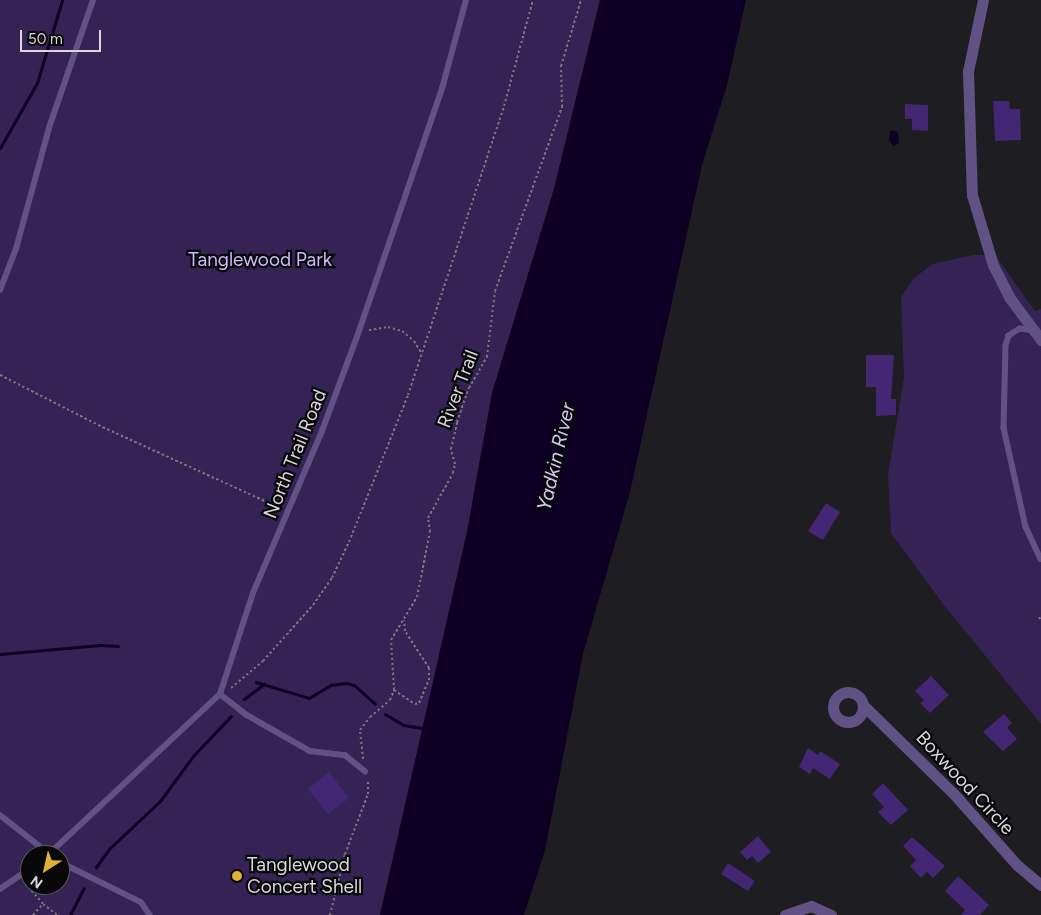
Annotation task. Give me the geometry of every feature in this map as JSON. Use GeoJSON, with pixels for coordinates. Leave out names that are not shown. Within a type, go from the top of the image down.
{"type":"FeatureCollection","features":[{"type":"Feature","properties":{"kind":"street"},"geometry":{"type":"LineString","coordinates":[[983,0],[968,71],[972,195],[993,265],[1038,334]]}},
{"type":"Feature","properties":{"kind":"street","name":"Boxwood Circle"},"geometry":{"type":"LineString","coordinates":[[863,705],[954,794],[1017,865],[1041,884]]}},
{"type":"Feature","properties":{"kind":"street"},"geometry":{"type":"LineString","coordinates":[[785,915],[811,906],[832,915]]}},
{"type":"Feature","properties":{"kind":"lane"},"geometry":{"type":"LineString","coordinates":[[0,290],[16,248],[49,128],[93,0]]}},
{"type":"Feature","properties":{"kind":"lane","name":"North Trail Road"},"geometry":{"type":"LineString","coordinates":[[60,845],[220,694],[253,593],[288,512],[357,337],[442,89],[466,0]]}},
{"type":"Feature","properties":{"kind":"lane"},"geometry":{"type":"LineString","coordinates":[[1038,334],[1020,329],[1010,336],[1006,346],[1004,428],[1026,527],[1041,559]]}},
{"type":"Feature","properties":{"kind":"lane"},"geometry":{"type":"LineString","coordinates":[[220,694],[247,715],[310,750],[345,755],[365,771]]}},
{"type":"Feature","properties":{"kind":"lane"},"geometry":{"type":"LineString","coordinates":[[0,815],[38,845]]}},
{"type":"Feature","properties":{"kind":"lane"},"geometry":{"type":"LineString","coordinates":[[70,867],[141,902],[150,915]]}},
{"type":"Feature","properties":{"kind":"lane"},"geometry":{"type":"LineString","coordinates":[[0,888],[19,877]]}},
{"type":"Feature","properties":{"kind":"path"},"geometry":{"type":"LineString","coordinates":[[220,694],[235,686],[284,639],[332,578],[362,511],[422,354],[504,106],[533,0]]}},
{"type":"Feature","properties":{"kind":"path","name":"River Trail"},"geometry":{"type":"LineString","coordinates":[[394,690],[389,649],[395,631],[414,604],[423,573],[430,511],[455,464],[451,449],[469,388],[487,358],[496,291],[562,106],[562,66],[581,0]]}},
{"type":"Feature","properties":{"kind":"path"},"geometry":{"type":"LineString","coordinates":[[357,337],[375,328],[395,328],[414,341],[422,354]]}},
{"type":"Feature","properties":{"kind":"path"},"geometry":{"type":"LineString","coordinates":[[0,375],[98,425],[288,512]]}},
{"type":"Feature","properties":{"kind":"path"},"geometry":{"type":"LineString","coordinates":[[330,915],[345,854],[368,794],[360,730],[370,717],[390,700],[394,690],[407,699],[419,703],[429,680],[429,668],[406,631],[404,620]]}},
{"type":"Feature","properties":{"kind":"path"},"geometry":{"type":"LineString","coordinates":[[19,877],[43,904],[57,915]]}},
{"type":"Feature","properties":{"kind":"path"},"geometry":{"type":"LineString","coordinates":[[33,915],[43,904]]}},
{"type":"Feature","properties":{"kind":"green space","name":"Tanglewood Park"},"geometry":{"type":"Polygon","coordinates":[[[0,0],[600,0],[554,189],[492,393],[467,532],[380,915],[0,915],[0,0]]]}},
{"type":"Feature","properties":{"kind":"green space"},"geometry":{"type":"Polygon","coordinates":[[[973,255],[995,255],[1035,311],[1041,309],[1041,724],[943,604],[891,533],[888,474],[904,378],[901,297],[914,278],[933,264],[973,255]]]}},
{"type":"Feature","properties":{"kind":"water","name":"Yadkin River"},"geometry":{"type":"Polygon","coordinates":[[[600,0],[746,0],[727,85],[702,165],[630,492],[583,654],[545,850],[524,915],[380,915],[467,532],[492,393],[554,189],[600,0]]]}},
{"type":"Feature","properties":{"kind":"water"},"geometry":{"type":"Polygon","coordinates":[[[894,130],[898,133],[899,143],[893,146],[889,140],[890,131],[894,130]]]}},
{"type":"Feature","properties":{"kind":"building"},"geometry":{"type":"Polygon","coordinates":[[[993,101],[1009,101],[1010,109],[1020,109],[1021,140],[995,141],[993,101]]]}},
{"type":"Feature","properties":{"kind":"building"},"geometry":{"type":"Polygon","coordinates":[[[905,104],[928,105],[928,131],[912,130],[912,119],[905,119],[905,104]]]}},
{"type":"Feature","properties":{"kind":"building"},"geometry":{"type":"Polygon","coordinates":[[[866,355],[894,355],[891,399],[896,399],[896,415],[876,416],[876,387],[866,387],[866,355]]]}},
{"type":"Feature","properties":{"kind":"building"},"geometry":{"type":"Polygon","coordinates":[[[826,503],[840,512],[823,540],[808,531],[826,503]]]}},
{"type":"Feature","properties":{"kind":"building"},"geometry":{"type":"Polygon","coordinates":[[[931,676],[949,695],[930,713],[920,703],[924,700],[915,691],[931,676]]]}},
{"type":"Feature","properties":{"kind":"building"},"geometry":{"type":"Polygon","coordinates":[[[1004,714],[1012,723],[1007,728],[1017,739],[1003,751],[983,732],[1004,714]]]}},
{"type":"Feature","properties":{"kind":"building"},"geometry":{"type":"Polygon","coordinates":[[[808,748],[818,755],[820,751],[840,764],[830,779],[813,768],[810,774],[799,767],[808,748]]]}},
{"type":"Feature","properties":{"kind":"building"},"geometry":{"type":"Polygon","coordinates":[[[329,772],[349,798],[328,814],[308,789],[329,772]]]}},
{"type":"Feature","properties":{"kind":"building"},"geometry":{"type":"Polygon","coordinates":[[[883,783],[908,810],[891,825],[878,812],[884,807],[872,794],[883,783]]]}},
{"type":"Feature","properties":{"kind":"building"},"geometry":{"type":"Polygon","coordinates":[[[758,836],[771,852],[758,863],[752,856],[747,860],[740,852],[758,836]]]}},
{"type":"Feature","properties":{"kind":"building"},"geometry":{"type":"Polygon","coordinates":[[[912,837],[945,866],[933,878],[927,872],[921,878],[910,866],[916,860],[903,846],[912,837]]]}},
{"type":"Feature","properties":{"kind":"building"},"geometry":{"type":"Polygon","coordinates":[[[728,863],[755,881],[748,891],[721,874],[728,863]]]}},
{"type":"Feature","properties":{"kind":"building"},"geometry":{"type":"Polygon","coordinates":[[[958,876],[989,905],[980,915],[961,915],[965,910],[945,891],[958,876]]]}},
{"type":"Feature","properties":{"kind":"waterway"},"geometry":{"type":"LineString","coordinates":[[0,148],[37,83],[62,0]]}},
{"type":"Feature","properties":{"kind":"waterway"},"geometry":{"type":"LineString","coordinates":[[0,654],[101,645],[118,646]]}},
{"type":"Feature","properties":{"kind":"waterway"},"geometry":{"type":"LineString","coordinates":[[256,682],[309,698],[331,685],[346,683],[354,685],[375,704]]}},
{"type":"Feature","properties":{"kind":"waterway"},"geometry":{"type":"LineString","coordinates":[[244,699],[264,684]]}},
{"type":"Feature","properties":{"kind":"waterway"},"geometry":{"type":"LineString","coordinates":[[385,714],[403,725],[427,729]]}},
{"type":"Feature","properties":{"kind":"waterway"},"geometry":{"type":"LineString","coordinates":[[96,867],[110,848],[160,801],[193,756],[231,716]]}},
{"type":"Feature","properties":{"kind":"waterway"},"geometry":{"type":"LineString","coordinates":[[70,915],[84,888]]}},
{"type":"Feature","properties":{"kind":"place","name":"Tanglewood Concert Shell"},"geometry":{"type":"Point","coordinates":[237,876]}}]}
